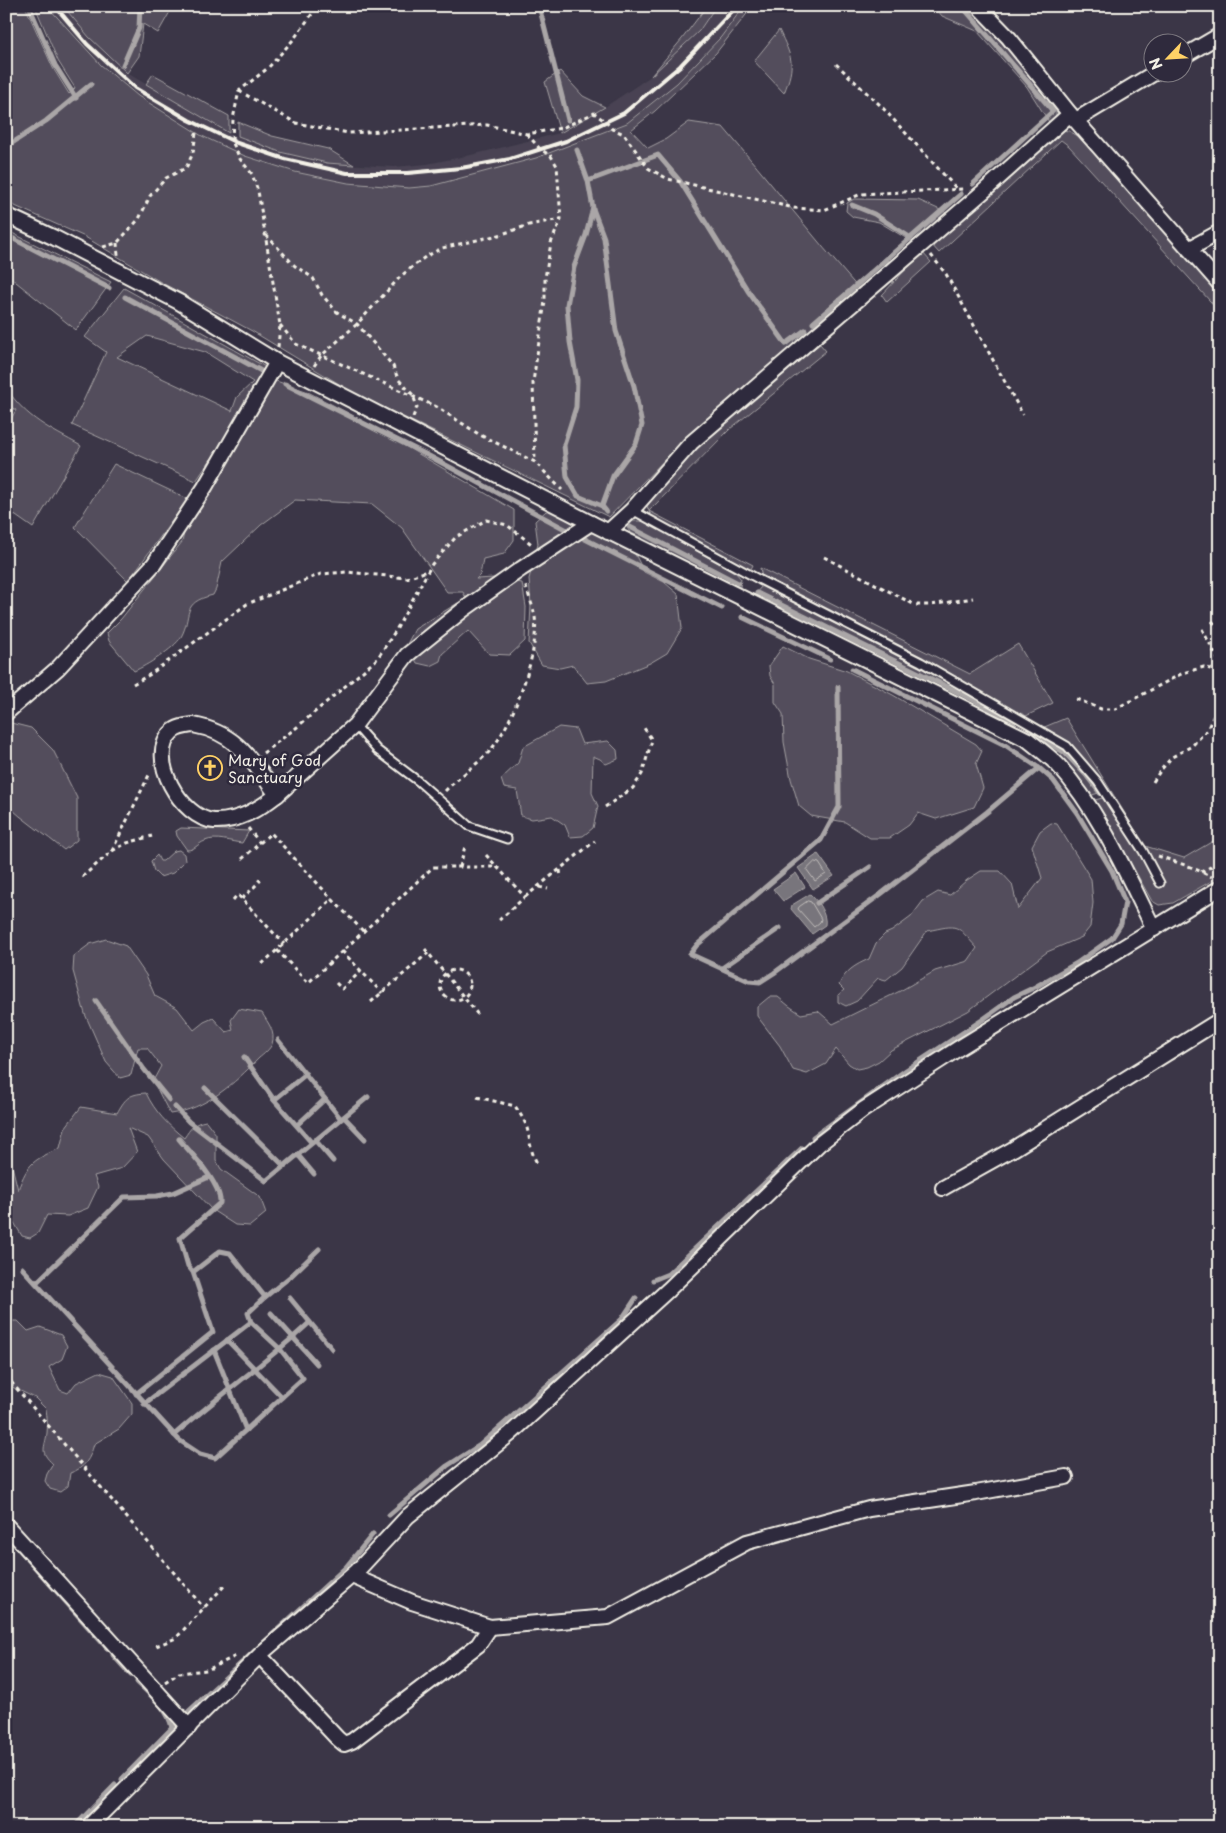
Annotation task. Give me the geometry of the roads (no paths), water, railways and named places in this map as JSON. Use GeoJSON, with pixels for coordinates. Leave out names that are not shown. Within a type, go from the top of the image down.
{"type":"FeatureCollection","features":[{"type":"Feature","properties":{"kind":"street"},"geometry":{"type":"LineString","coordinates":[[978,6],[1009,38],[1073,117],[1220,284]]}},
{"type":"Feature","properties":{"kind":"street"},"geometry":{"type":"LineString","coordinates":[[1194,50],[1220,34]]}},
{"type":"Feature","properties":{"kind":"street"},"geometry":{"type":"LineString","coordinates":[[608,532],[632,510],[691,444],[984,191],[1073,117],[1144,79]]}},
{"type":"Feature","properties":{"kind":"street"},"geometry":{"type":"LineString","coordinates":[[6,215],[179,302],[277,362],[408,430],[591,524],[1028,740],[1057,764],[1086,801],[1117,853],[1154,929]]}},
{"type":"Feature","properties":{"kind":"street"},"geometry":{"type":"LineString","coordinates":[[1189,249],[1220,232]]}},
{"type":"Feature","properties":{"kind":"street"},"geometry":{"type":"LineString","coordinates":[[6,713],[58,668],[154,564],[205,487],[277,362]]}},
{"type":"Feature","properties":{"kind":"street"},"geometry":{"type":"LineString","coordinates":[[277,795],[240,747],[223,735],[193,725],[184,726],[172,731],[165,741],[162,752],[164,772],[179,800],[196,815],[212,821],[229,820],[261,808],[277,795],[355,725],[408,655],[463,610],[521,569],[591,524]]}},
{"type":"Feature","properties":{"kind":"street"},"geometry":{"type":"LineString","coordinates":[[88,1827],[260,1656],[352,1576],[408,1516],[510,1434],[668,1290],[819,1144],[863,1110],[959,1048],[1154,929],[1217,883]]}},
{"type":"Feature","properties":{"kind":"street"},"geometry":{"type":"LineString","coordinates":[[943,1188],[1013,1149],[1220,1020]]}},
{"type":"Feature","properties":{"kind":"street"},"geometry":{"type":"LineString","coordinates":[[352,1576],[412,1602],[490,1626],[551,1623],[608,1616],[747,1542],[869,1509],[1066,1477]]}},
{"type":"Feature","properties":{"kind":"street"},"geometry":{"type":"LineString","coordinates":[[6,1525],[189,1726]]}},
{"type":"Feature","properties":{"kind":"street"},"geometry":{"type":"LineString","coordinates":[[260,1656],[344,1744],[352,1741],[478,1645],[490,1626]]}},
{"type":"Feature","properties":{"kind":"lane"},"geometry":{"type":"LineString","coordinates":[[632,510],[760,580],[920,662],[1032,724],[1067,746],[1098,782],[1143,850],[1160,883]]}},
{"type":"Feature","properties":{"kind":"lane"},"geometry":{"type":"LineString","coordinates":[[355,725],[377,750],[469,826],[506,839]]}},
{"type":"Feature","properties":{"kind":"water"},"geometry":{"type":"Polygon","coordinates":[[[818,854],[834,876],[813,889],[798,868],[818,854]]]}},
{"type":"Feature","properties":{"kind":"water"},"geometry":{"type":"Polygon","coordinates":[[[796,873],[805,887],[783,901],[773,889],[796,873]]]}},
{"type":"Feature","properties":{"kind":"water"},"geometry":{"type":"Polygon","coordinates":[[[810,894],[816,900],[825,917],[825,925],[812,934],[791,909],[792,905],[810,894]]]}},
{"type":"Feature","properties":{"kind":"waterway"},"geometry":{"type":"LineString","coordinates":[[29,6],[55,65],[76,98]]}},
{"type":"Feature","properties":{"kind":"waterway"},"geometry":{"type":"LineString","coordinates":[[123,65],[139,28],[140,6]]}},
{"type":"Feature","properties":{"kind":"waterway"},"geometry":{"type":"LineString","coordinates":[[539,6],[568,120]]}},
{"type":"Feature","properties":{"kind":"waterway"},"geometry":{"type":"LineString","coordinates":[[962,6],[1053,111],[973,184]]}},
{"type":"Feature","properties":{"kind":"waterway"},"geometry":{"type":"LineString","coordinates":[[6,147],[46,121],[91,84]]}},
{"type":"Feature","properties":{"kind":"waterway"},"geometry":{"type":"LineString","coordinates":[[577,150],[588,181],[658,155],[680,181],[748,291],[786,344],[805,330]]}},
{"type":"Feature","properties":{"kind":"waterway"},"geometry":{"type":"LineString","coordinates":[[588,181],[593,208],[586,235],[574,267],[567,305],[570,342],[577,380],[576,407],[564,445],[567,477],[578,496],[602,506],[606,511]]}},
{"type":"Feature","properties":{"kind":"waterway"},"geometry":{"type":"LineString","coordinates":[[813,323],[961,194]]}},
{"type":"Feature","properties":{"kind":"waterway"},"geometry":{"type":"LineString","coordinates":[[852,205],[874,214],[911,238]]}},
{"type":"Feature","properties":{"kind":"waterway"},"geometry":{"type":"LineString","coordinates":[[593,209],[604,238],[616,331],[634,386],[642,425],[636,444],[613,476],[602,506]]}},
{"type":"Feature","properties":{"kind":"waterway"},"geometry":{"type":"LineString","coordinates":[[6,235],[109,288]]}},
{"type":"Feature","properties":{"kind":"waterway"},"geometry":{"type":"LineString","coordinates":[[125,297],[263,372]]}},
{"type":"Feature","properties":{"kind":"waterway"},"geometry":{"type":"LineString","coordinates":[[285,384],[429,456],[567,530]]}},
{"type":"Feature","properties":{"kind":"waterway"},"geometry":{"type":"LineString","coordinates":[[630,527],[738,583]]}},
{"type":"Feature","properties":{"kind":"waterway"},"geometry":{"type":"LineString","coordinates":[[583,538],[722,608]]}},
{"type":"Feature","properties":{"kind":"waterway"},"geometry":{"type":"LineString","coordinates":[[757,593],[976,701],[1014,722]]}},
{"type":"Feature","properties":{"kind":"waterway"},"geometry":{"type":"LineString","coordinates":[[742,617],[830,659]]}},
{"type":"Feature","properties":{"kind":"waterway"},"geometry":{"type":"LineString","coordinates":[[813,1137],[906,1070],[1014,997],[1077,963],[1112,938],[1121,924],[1125,902],[1112,871],[1077,813],[1053,780],[1039,768],[1005,745],[852,669]]}},
{"type":"Feature","properties":{"kind":"waterway"},"geometry":{"type":"LineString","coordinates":[[838,687],[839,807],[821,840],[697,945],[690,954],[749,981],[760,982],[774,973],[881,894],[987,812],[1039,768]]}},
{"type":"Feature","properties":{"kind":"waterway"},"geometry":{"type":"LineString","coordinates":[[1033,733],[1065,753],[1100,793]]}},
{"type":"Feature","properties":{"kind":"waterway"},"geometry":{"type":"LineString","coordinates":[[817,903],[870,867]]}},
{"type":"Feature","properties":{"kind":"waterway"},"geometry":{"type":"LineString","coordinates":[[722,968],[780,928]]}},
{"type":"Feature","properties":{"kind":"waterway"},"geometry":{"type":"LineString","coordinates":[[96,1001],[143,1068],[169,1100]]}},
{"type":"Feature","properties":{"kind":"waterway"},"geometry":{"type":"LineString","coordinates":[[278,1040],[341,1119]]}},
{"type":"Feature","properties":{"kind":"waterway"},"geometry":{"type":"LineString","coordinates":[[244,1057],[274,1100],[312,1143]]}},
{"type":"Feature","properties":{"kind":"waterway"},"geometry":{"type":"LineString","coordinates":[[274,1100],[306,1074]]}},
{"type":"Feature","properties":{"kind":"waterway"},"geometry":{"type":"LineString","coordinates":[[205,1088],[284,1166]]}},
{"type":"Feature","properties":{"kind":"waterway"},"geometry":{"type":"LineString","coordinates":[[175,1107],[189,1122],[266,1181],[368,1097]]}},
{"type":"Feature","properties":{"kind":"waterway"},"geometry":{"type":"LineString","coordinates":[[297,1125],[325,1099]]}},
{"type":"Feature","properties":{"kind":"waterway"},"geometry":{"type":"LineString","coordinates":[[344,1117],[365,1139]]}},
{"type":"Feature","properties":{"kind":"waterway"},"geometry":{"type":"LineString","coordinates":[[179,1139],[211,1179],[216,1187],[220,1203],[180,1238],[188,1266],[193,1272],[220,1251],[230,1253],[265,1297]]}},
{"type":"Feature","properties":{"kind":"waterway"},"geometry":{"type":"LineString","coordinates":[[315,1140],[333,1161]]}},
{"type":"Feature","properties":{"kind":"waterway"},"geometry":{"type":"LineString","coordinates":[[653,1280],[668,1274],[802,1148]]}},
{"type":"Feature","properties":{"kind":"waterway"},"geometry":{"type":"LineString","coordinates":[[298,1155],[314,1174]]}},
{"type":"Feature","properties":{"kind":"waterway"},"geometry":{"type":"LineString","coordinates":[[36,1283],[124,1197],[157,1196],[173,1193],[209,1177]]}},
{"type":"Feature","properties":{"kind":"waterway"},"geometry":{"type":"LineString","coordinates":[[22,1268],[179,1440],[200,1454],[215,1458],[303,1378],[280,1349],[251,1322],[248,1313],[319,1249]]}},
{"type":"Feature","properties":{"kind":"waterway"},"geometry":{"type":"LineString","coordinates":[[136,1394],[213,1332],[193,1272]]}},
{"type":"Feature","properties":{"kind":"waterway"},"geometry":{"type":"LineString","coordinates":[[290,1298],[332,1349]]}},
{"type":"Feature","properties":{"kind":"waterway"},"geometry":{"type":"LineString","coordinates":[[389,1515],[447,1466],[480,1445],[622,1319],[636,1298]]}},
{"type":"Feature","properties":{"kind":"waterway"},"geometry":{"type":"LineString","coordinates":[[271,1313],[317,1364]]}},
{"type":"Feature","properties":{"kind":"waterway"},"geometry":{"type":"LineString","coordinates":[[144,1404],[251,1322]]}},
{"type":"Feature","properties":{"kind":"waterway"},"geometry":{"type":"LineString","coordinates":[[174,1435],[309,1323]]}},
{"type":"Feature","properties":{"kind":"waterway"},"geometry":{"type":"LineString","coordinates":[[227,1340],[282,1397]]}},
{"type":"Feature","properties":{"kind":"waterway"},"geometry":{"type":"LineString","coordinates":[[214,1350],[246,1430]]}},
{"type":"Feature","properties":{"kind":"waterway"},"geometry":{"type":"LineString","coordinates":[[189,1711],[346,1567],[373,1534]]}},
{"type":"Feature","properties":{"kind":"waterway"},"geometry":{"type":"LineString","coordinates":[[17,1547],[107,1648]]}},
{"type":"Feature","properties":{"kind":"waterway"},"geometry":{"type":"LineString","coordinates":[[113,1655],[131,1675]]}},
{"type":"Feature","properties":{"kind":"waterway"},"geometry":{"type":"LineString","coordinates":[[137,1682],[163,1708],[172,1728]]}},
{"type":"Feature","properties":{"kind":"waterway"},"geometry":{"type":"LineString","coordinates":[[122,1779],[174,1726]]}},
{"type":"Feature","properties":{"kind":"waterway"},"geometry":{"type":"LineString","coordinates":[[74,1827],[115,1785]]}},
{"type":"Feature","properties":{"kind":"railway"},"geometry":{"type":"LineString","coordinates":[[55,6],[87,44],[135,88],[189,120],[237,143],[285,159],[347,173],[408,173],[461,168],[510,159],[566,141],[624,113],[680,66],[737,6]]}},
{"type":"Feature","properties":{"kind":"place","name":"Mary of God Sanctuary"},"geometry":{"type":"Point","coordinates":[210,768]}}]}
